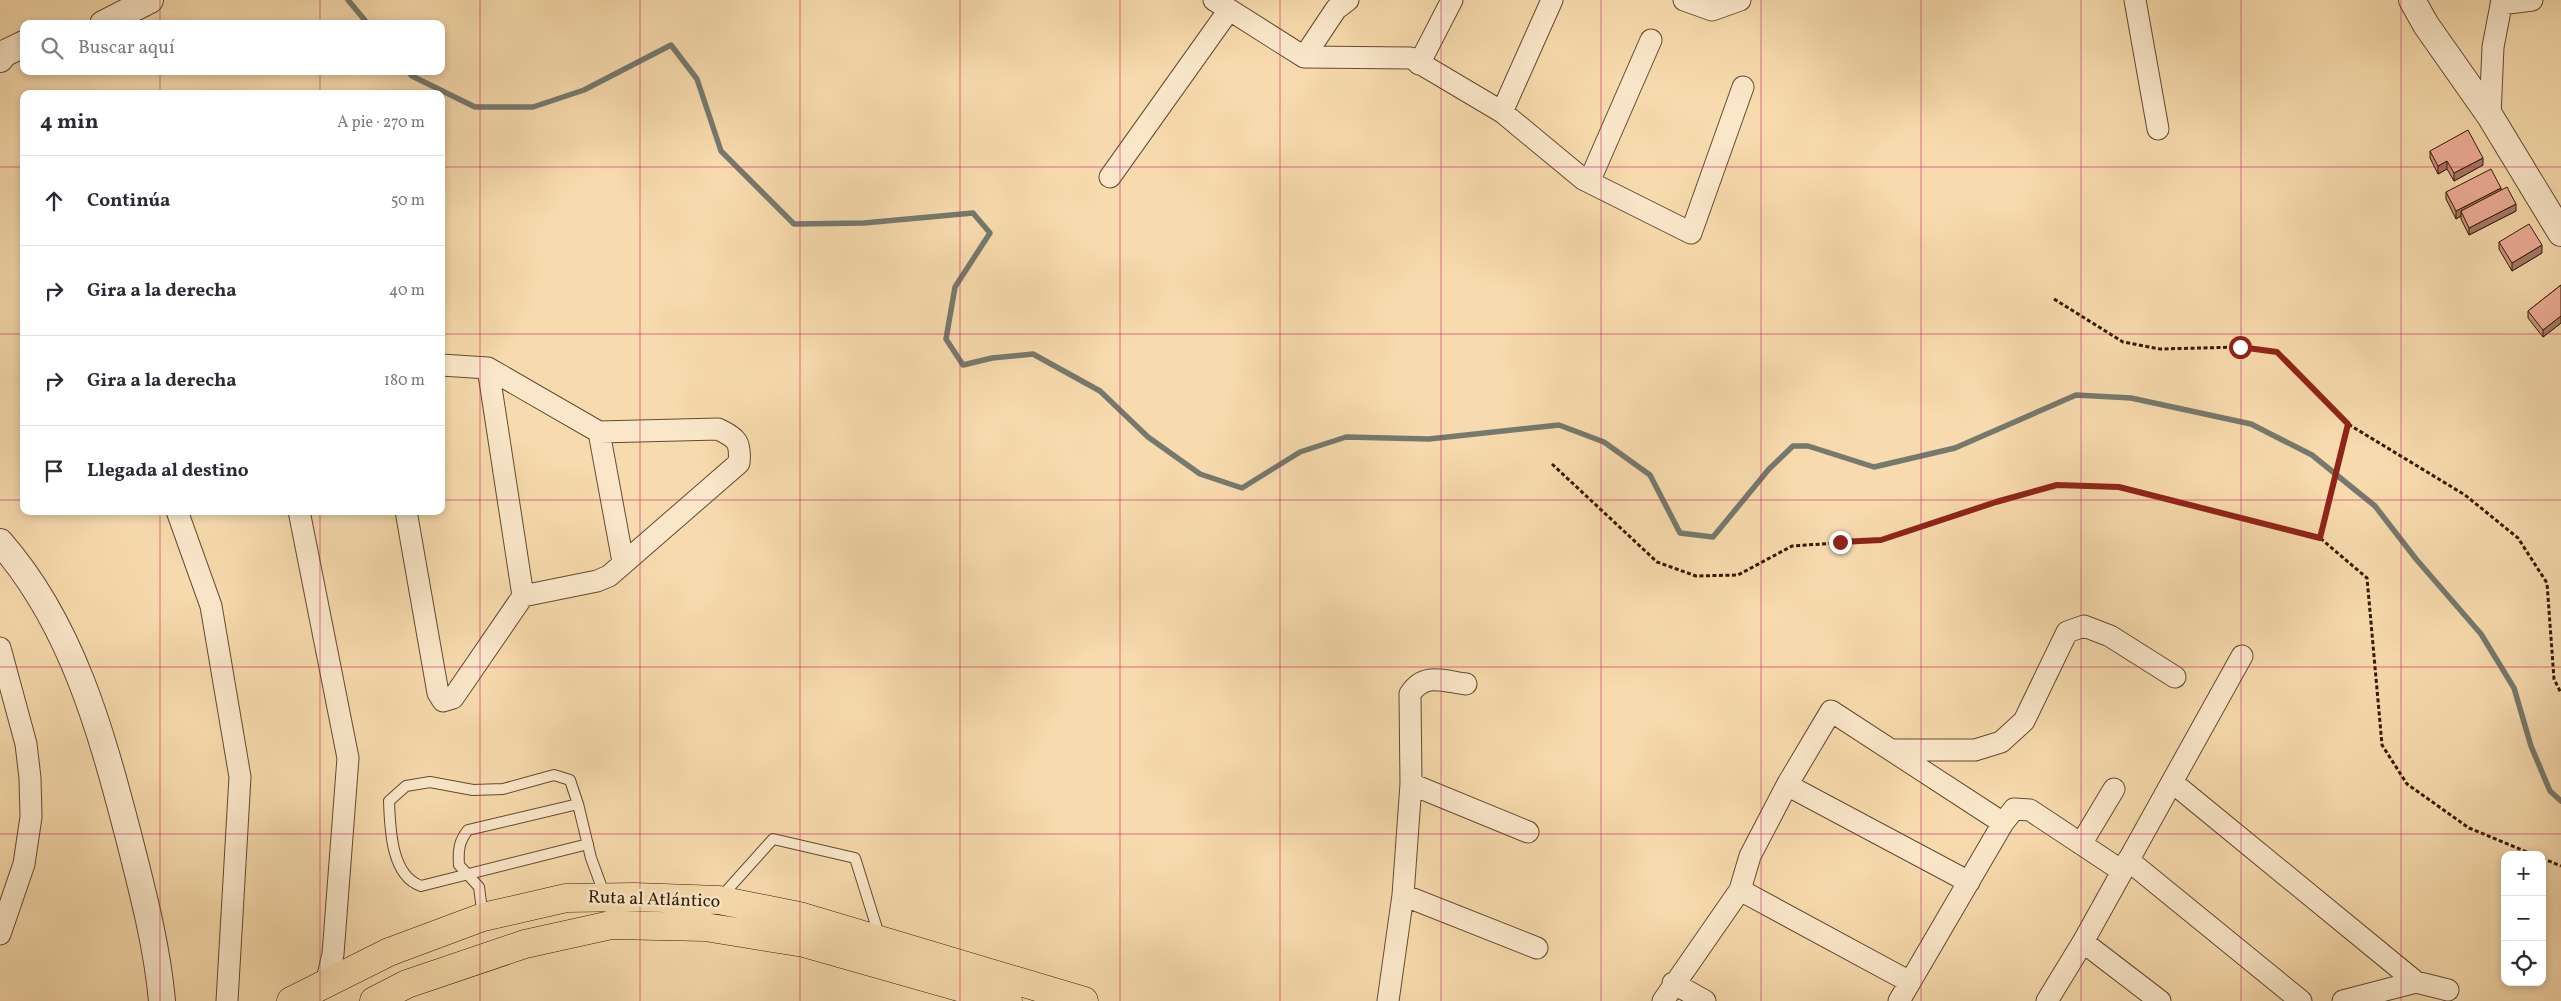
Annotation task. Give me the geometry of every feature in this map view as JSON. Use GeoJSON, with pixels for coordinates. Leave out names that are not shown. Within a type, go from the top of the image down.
{"type":"FeatureCollection","features":[{"type":"Feature","properties":{"kind":"highway","name":"Ruta al Atlántico"},"geometry":{"type":"LineString","coordinates":[[291,1001],[389,952],[483,917],[566,898],[605,897],[718,900],[799,916],[880,938],[1084,1001]]}},
{"type":"Feature","properties":{"kind":"highway","name":"Ruta al Atlántico"},"geometry":{"type":"LineString","coordinates":[[374,1001],[407,984],[525,944],[611,925],[705,927],[804,943],[964,994],[1008,1001]]}},
{"type":"Feature","properties":{"kind":"highway"},"geometry":{"type":"LineString","coordinates":[[389,952],[404,959],[410,974],[407,984]]}},
{"type":"Feature","properties":{"kind":"street"},"geometry":{"type":"LineString","coordinates":[[111,20],[150,0]]}},
{"type":"Feature","properties":{"kind":"street"},"geometry":{"type":"LineString","coordinates":[[1304,57],[1336,8],[1348,0]]}},
{"type":"Feature","properties":{"kind":"street"},"geometry":{"type":"LineString","coordinates":[[1419,64],[1452,0]]}},
{"type":"Feature","properties":{"kind":"street"},"geometry":{"type":"LineString","coordinates":[[1502,112],[1552,0]]}},
{"type":"Feature","properties":{"kind":"street"},"geometry":{"type":"LineString","coordinates":[[1684,0],[1712,10],[1740,0]]}},
{"type":"Feature","properties":{"kind":"street"},"geometry":{"type":"LineString","coordinates":[[2135,0],[2158,129]]}},
{"type":"Feature","properties":{"kind":"street"},"geometry":{"type":"LineString","coordinates":[[2412,0],[2426,26],[2490,116],[2561,233]]}},
{"type":"Feature","properties":{"kind":"street"},"geometry":{"type":"LineString","coordinates":[[2490,116],[2493,46],[2501,2],[2532,0]]}},
{"type":"Feature","properties":{"kind":"street"},"geometry":{"type":"LineString","coordinates":[[1110,177],[1221,5],[1304,57],[1411,58],[1502,112],[1589,182],[1691,233],[1744,88]]}},
{"type":"Feature","properties":{"kind":"street"},"geometry":{"type":"LineString","coordinates":[[1589,182],[1651,40]]}},
{"type":"Feature","properties":{"kind":"street"},"geometry":{"type":"LineString","coordinates":[[0,60],[5,53],[20,46]]}},
{"type":"Feature","properties":{"kind":"street"},"geometry":{"type":"LineString","coordinates":[[407,515],[438,693],[443,700],[453,698],[524,596],[597,581],[609,576],[738,463],[740,449],[734,436],[718,429],[599,432],[488,368],[445,364]]}},
{"type":"Feature","properties":{"kind":"street"},"geometry":{"type":"LineString","coordinates":[[488,368],[524,596]]}},
{"type":"Feature","properties":{"kind":"street"},"geometry":{"type":"LineString","coordinates":[[599,432],[623,562]]}},
{"type":"Feature","properties":{"kind":"street"},"geometry":{"type":"LineString","coordinates":[[178,515],[211,606],[239,768],[227,1001]]}},
{"type":"Feature","properties":{"kind":"street"},"geometry":{"type":"LineString","coordinates":[[300,515],[348,758],[333,954],[326,984]]}},
{"type":"Feature","properties":{"kind":"street"},"geometry":{"type":"LineString","coordinates":[[0,542],[16,561],[45,604],[86,688],[111,771],[142,887],[160,975],[162,1001]]}},
{"type":"Feature","properties":{"kind":"street"},"geometry":{"type":"LineString","coordinates":[[1894,750],[1975,750],[2001,742],[2024,721],[2067,632],[2084,626],[2110,636],[2175,677]]}},
{"type":"Feature","properties":{"kind":"street"},"geometry":{"type":"LineString","coordinates":[[2047,1001],[2083,942],[2242,656]]}},
{"type":"Feature","properties":{"kind":"street"},"geometry":{"type":"LineString","coordinates":[[0,934],[24,864],[31,816],[30,778],[26,744],[1,659]]}},
{"type":"Feature","properties":{"kind":"street"},"geometry":{"type":"LineString","coordinates":[[1388,1001],[1403,895],[1411,784],[1410,694],[1416,684],[1426,679],[1466,684]]}},
{"type":"Feature","properties":{"kind":"street"},"geometry":{"type":"LineString","coordinates":[[1705,1001],[1668,992],[1740,890],[1750,856],[1787,785],[1831,711],[1894,750],[2003,823]]}},
{"type":"Feature","properties":{"kind":"street"},"geometry":{"type":"LineString","coordinates":[[2172,782],[2416,982],[2448,990]]}},
{"type":"Feature","properties":{"kind":"street"},"geometry":{"type":"LineString","coordinates":[[1411,784],[1528,832]]}},
{"type":"Feature","properties":{"kind":"street"},"geometry":{"type":"LineString","coordinates":[[1787,785],[1969,882]]}},
{"type":"Feature","properties":{"kind":"street"},"geometry":{"type":"LineString","coordinates":[[2081,844],[2114,789]]}},
{"type":"Feature","properties":{"kind":"street"},"geometry":{"type":"LineString","coordinates":[[1899,1001],[2003,823],[2014,809],[2030,810],[2081,844],[2125,866],[2301,1001]]}},
{"type":"Feature","properties":{"kind":"street"},"geometry":{"type":"LineString","coordinates":[[1740,890],[1910,982]]}},
{"type":"Feature","properties":{"kind":"street"},"geometry":{"type":"LineString","coordinates":[[1403,895],[1537,948]]}},
{"type":"Feature","properties":{"kind":"street"},"geometry":{"type":"LineString","coordinates":[[2083,942],[2160,1001]]}},
{"type":"Feature","properties":{"kind":"street"},"geometry":{"type":"LineString","coordinates":[[2343,1001],[2416,982]]}},
{"type":"Feature","properties":{"kind":"lane"},"geometry":{"type":"LineString","coordinates":[[588,844],[421,886],[411,883],[403,873],[390,838],[389,801],[406,786],[430,782],[473,790],[503,790],[554,775],[570,780],[605,897]]}},
{"type":"Feature","properties":{"kind":"lane"},"geometry":{"type":"LineString","coordinates":[[483,917],[479,887],[476,881],[466,875],[459,864],[458,848],[461,838],[468,830],[578,804]]}},
{"type":"Feature","properties":{"kind":"lane"},"geometry":{"type":"LineString","coordinates":[[718,900],[772,839],[855,858],[880,938]]}},
{"type":"Feature","properties":{"kind":"path"},"geometry":{"type":"LineString","coordinates":[[2054,299],[2123,342],[2160,348],[2240,347],[2277,352],[2348,424],[2466,495],[2518,538],[2547,583],[2554,679],[2561,693]]}},
{"type":"Feature","properties":{"kind":"path"},"geometry":{"type":"LineString","coordinates":[[2320,538],[2348,424]]}},
{"type":"Feature","properties":{"kind":"path"},"geometry":{"type":"LineString","coordinates":[[1552,464],[1657,562],[1696,576],[1738,575],[1792,546],[1881,540],[1996,502],[2057,485],[2119,487],[2320,538],[2367,578],[2382,745],[2407,784],[2469,828],[2524,851]]}},
{"type":"Feature","properties":{"kind":"path"},"geometry":{"type":"LineString","coordinates":[[2546,860],[2561,866]]}},
{"type":"Feature","properties":{"kind":"building"},"geometry":{"type":"Polygon","coordinates":[[[2468,130],[2483,158],[2454,173],[2447,161],[2438,166],[2430,151],[2468,130]]]}},
{"type":"Feature","properties":{"kind":"building"},"geometry":{"type":"Polygon","coordinates":[[[2491,169],[2501,188],[2456,211],[2446,192],[2491,169]]]}},
{"type":"Feature","properties":{"kind":"building"},"geometry":{"type":"Polygon","coordinates":[[[2507,187],[2516,204],[2469,228],[2461,211],[2507,187]]]}},
{"type":"Feature","properties":{"kind":"building"},"geometry":{"type":"Polygon","coordinates":[[[2529,224],[2542,245],[2512,263],[2499,242],[2529,224]]]}},
{"type":"Feature","properties":{"kind":"building"},"geometry":{"type":"Polygon","coordinates":[[[2561,285],[2561,316],[2543,330],[2528,311],[2561,285]]]}},
{"type":"Feature","properties":{"kind":"waterway"},"geometry":{"type":"LineString","coordinates":[[348,0],[365,20]]}},
{"type":"Feature","properties":{"kind":"waterway"},"geometry":{"type":"LineString","coordinates":[[445,92],[475,107],[533,107],[584,90],[671,45],[697,79],[721,151],[794,224],[864,223],[973,213],[990,233],[955,287],[946,339],[963,365],[992,358],[1033,354],[1100,391],[1148,437],[1200,474],[1242,488],[1300,452],[1346,437],[1429,439],[1559,425],[1604,442],[1650,475],[1680,533],[1713,537],[1769,469],[1793,446],[1808,446],[1874,467],[1955,448],[2076,395],[2131,398],[2251,424],[2312,455],[2375,506],[2416,559],[2481,634],[2514,688],[2531,746],[2550,791],[2561,801]]}},
{"type":"Feature","properties":{"kind":"waterway"},"geometry":{"type":"LineString","coordinates":[[411,75],[440,90]]}},
{"type":"Feature","properties":{"kind":"route"},"geometry":{"type":"LineString","coordinates":[[1840,542],[1881,540],[1996,502],[2057,485],[2119,487],[2320,538],[2348,424],[2277,352],[2240,347]]}}]}
